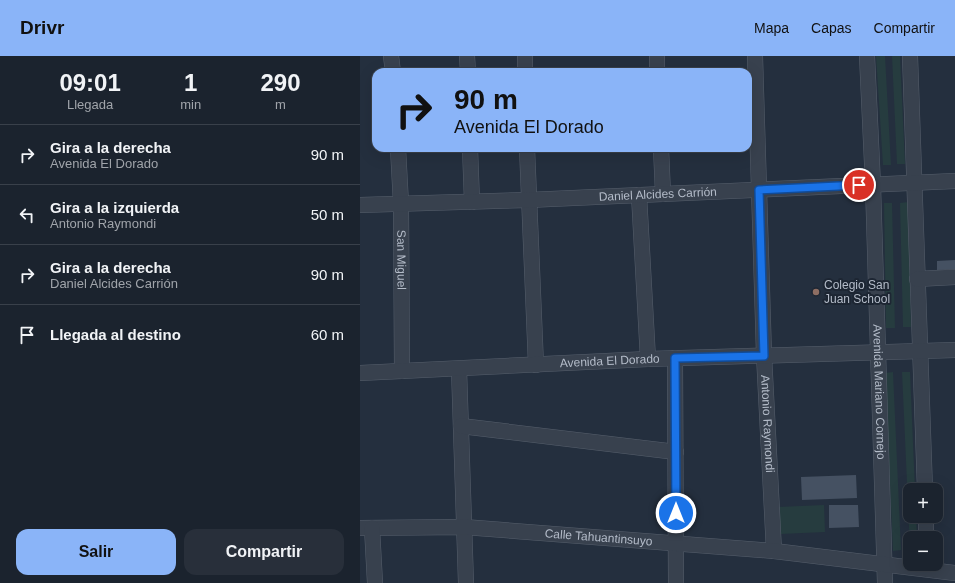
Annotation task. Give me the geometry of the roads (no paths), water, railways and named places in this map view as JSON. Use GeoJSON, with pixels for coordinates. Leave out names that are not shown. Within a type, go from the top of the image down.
{"type":"FeatureCollection","features":[{"type":"Feature","properties":{"kind":"street"},"geometry":{"type":"LineString","coordinates":[[391,56],[392,68]]}},
{"type":"Feature","properties":{"kind":"street"},"geometry":{"type":"LineString","coordinates":[[467,56],[468,68]]}},
{"type":"Feature","properties":{"kind":"street"},"geometry":{"type":"LineString","coordinates":[[525,56],[525,68]]}},
{"type":"Feature","properties":{"kind":"street"},"geometry":{"type":"LineString","coordinates":[[657,56],[658,68]]}},
{"type":"Feature","properties":{"kind":"street","name":"Antonio Raymondi"},"geometry":{"type":"LineString","coordinates":[[755,56],[764,356],[774,551]]}},
{"type":"Feature","properties":{"kind":"street","name":"Avenida Mariano Cornejo"},"geometry":{"type":"LineString","coordinates":[[867,56],[873,185],[885,583]]}},
{"type":"Feature","properties":{"kind":"street"},"geometry":{"type":"LineString","coordinates":[[910,56],[925,483]]}},
{"type":"Feature","properties":{"kind":"street","name":"San Miguel"},"geometry":{"type":"LineString","coordinates":[[398,152],[401,204],[402,371]]}},
{"type":"Feature","properties":{"kind":"street"},"geometry":{"type":"LineString","coordinates":[[470,152],[472,202]]}},
{"type":"Feature","properties":{"kind":"street"},"geometry":{"type":"LineString","coordinates":[[527,152],[536,365]]}},
{"type":"Feature","properties":{"kind":"street"},"geometry":{"type":"LineString","coordinates":[[661,152],[663,194]]}},
{"type":"Feature","properties":{"kind":"street","name":"Daniel Alcides Carrión"},"geometry":{"type":"LineString","coordinates":[[360,205],[528,200],[955,181]]}},
{"type":"Feature","properties":{"kind":"street"},"geometry":{"type":"LineString","coordinates":[[639,195],[648,359]]}},
{"type":"Feature","properties":{"kind":"street"},"geometry":{"type":"LineString","coordinates":[[917,279],[955,277]]}},
{"type":"Feature","properties":{"kind":"street","name":"Avenida El Dorado"},"geometry":{"type":"LineString","coordinates":[[360,373],[648,359],[955,350]]}},
{"type":"Feature","properties":{"kind":"street"},"geometry":{"type":"LineString","coordinates":[[675,358],[676,583]]}},
{"type":"Feature","properties":{"kind":"street"},"geometry":{"type":"LineString","coordinates":[[459,369],[466,583]]}},
{"type":"Feature","properties":{"kind":"street"},"geometry":{"type":"LineString","coordinates":[[461,426],[676,452]]}},
{"type":"Feature","properties":{"kind":"street","name":"Calle Tahuantinsuyo"},"geometry":{"type":"LineString","coordinates":[[366,528],[464,527],[676,543],[774,551],[885,565],[927,572],[955,573]]}},
{"type":"Feature","properties":{"kind":"street"},"geometry":{"type":"LineString","coordinates":[[366,528],[375,583]]}},
{"type":"Feature","properties":{"kind":"place","name":"Colegio San Juan School"},"geometry":{"type":"Point","coordinates":[816,292]}}]}
